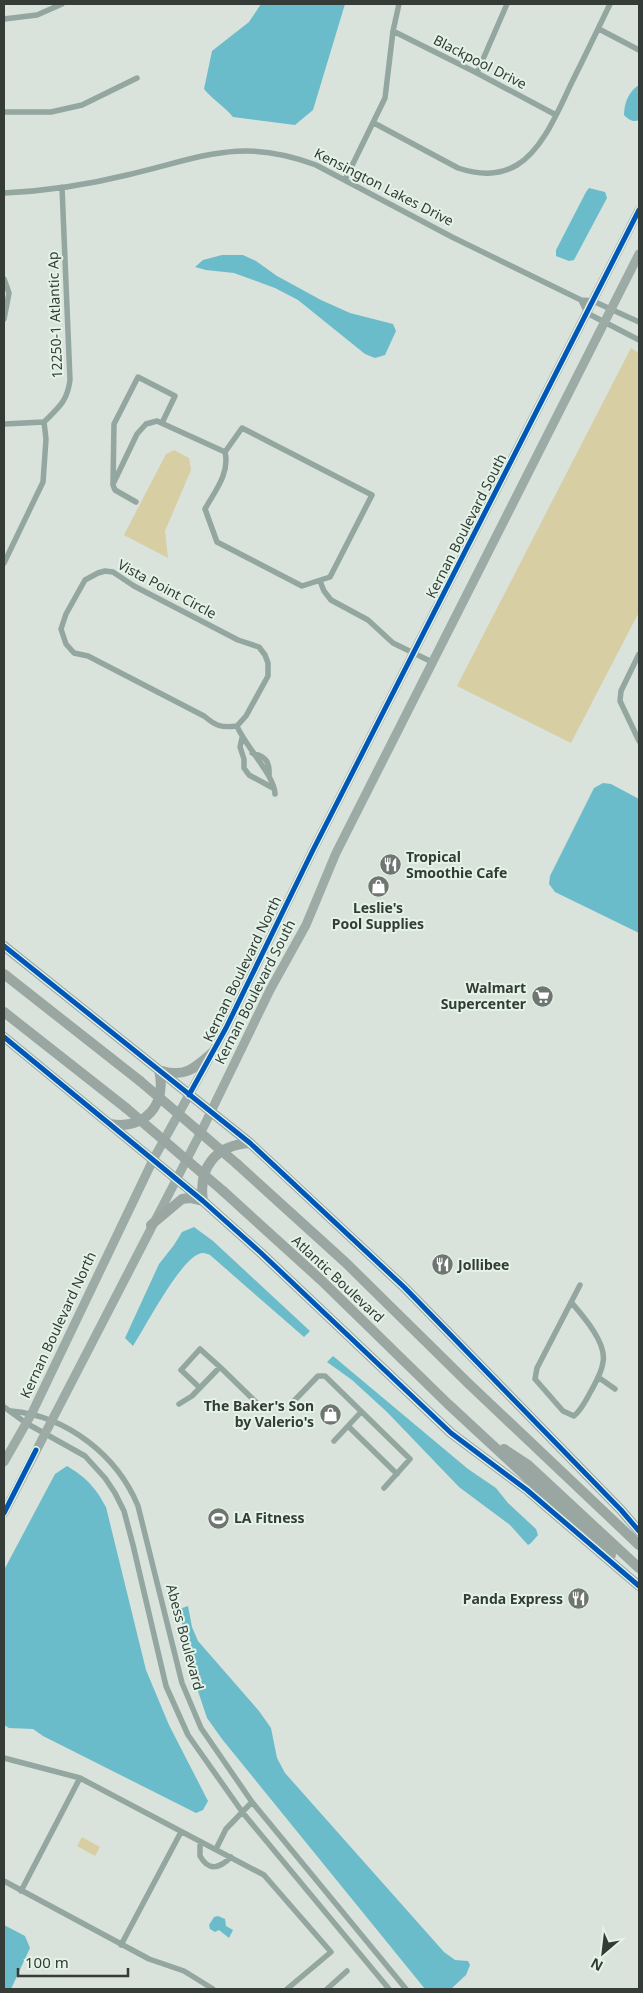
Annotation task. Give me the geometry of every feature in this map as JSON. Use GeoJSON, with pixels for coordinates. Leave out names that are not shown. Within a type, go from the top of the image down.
{"type":"FeatureCollection","features":[{"type":"Feature","properties":{"kind":"highway"},"geometry":{"type":"LineString","coordinates":[[4,946],[250,1143],[404,1287],[621,1510],[639,1531]]}},
{"type":"Feature","properties":{"kind":"highway","name":"Atlantic Boulevard"},"geometry":{"type":"LineString","coordinates":[[4,974],[140,1081],[237,1164],[345,1262],[469,1384],[639,1545]]}},
{"type":"Feature","properties":{"kind":"highway","name":"Atlantic Boulevard"},"geometry":{"type":"LineString","coordinates":[[4,1012],[126,1108],[223,1191],[321,1280],[480,1434],[639,1582]]}},
{"type":"Feature","properties":{"kind":"highway"},"geometry":{"type":"LineString","coordinates":[[4,1037],[203,1201],[260,1252],[429,1414],[471,1449],[527,1490],[639,1586]]}},
{"type":"Feature","properties":{"kind":"highway"},"geometry":{"type":"LineString","coordinates":[[158,1070],[171,1074],[183,1073],[193,1069],[213,1052]]}},
{"type":"Feature","properties":{"kind":"highway"},"geometry":{"type":"LineString","coordinates":[[109,1124],[121,1126],[132,1124],[142,1120],[151,1112],[161,1092],[158,1070]]}},
{"type":"Feature","properties":{"kind":"highway"},"geometry":{"type":"LineString","coordinates":[[203,1201],[202,1179],[212,1160],[229,1147],[250,1143]]}},
{"type":"Feature","properties":{"kind":"highway"},"geometry":{"type":"LineString","coordinates":[[151,1225],[182,1199],[190,1198],[203,1201]]}},
{"type":"Feature","properties":{"kind":"highway"},"geometry":{"type":"LineString","coordinates":[[480,1434],[528,1465],[639,1568]]}},
{"type":"Feature","properties":{"kind":"main road","name":"Kernan Boulevard South"},"geometry":{"type":"LineString","coordinates":[[312,852],[639,210]]}},
{"type":"Feature","properties":{"kind":"main road","name":"Kernan Boulevard South"},"geometry":{"type":"LineString","coordinates":[[176,1179],[270,990],[306,925],[336,853],[639,254]]}},
{"type":"Feature","properties":{"kind":"main road","name":"Kernan Boulevard North"},"geometry":{"type":"LineString","coordinates":[[4,1462],[32,1413],[154,1160],[213,1052],[312,852]]}},
{"type":"Feature","properties":{"kind":"main road"},"geometry":{"type":"LineString","coordinates":[[4,1513],[176,1179]]}},
{"type":"Feature","properties":{"kind":"street"},"geometry":{"type":"LineString","coordinates":[[4,19],[37,14],[62,4]]}},
{"type":"Feature","properties":{"kind":"street"},"geometry":{"type":"LineString","coordinates":[[345,180],[385,98],[393,31],[399,4]]}},
{"type":"Feature","properties":{"kind":"street"},"geometry":{"type":"LineString","coordinates":[[477,73],[507,4]]}},
{"type":"Feature","properties":{"kind":"street"},"geometry":{"type":"LineString","coordinates":[[374,123],[458,168],[472,173],[496,173],[510,168],[526,158],[539,143],[556,115],[610,4]]}},
{"type":"Feature","properties":{"kind":"street"},"geometry":{"type":"LineString","coordinates":[[599,29],[639,50]]}},
{"type":"Feature","properties":{"kind":"street","name":"Blackpool Drive"},"geometry":{"type":"LineString","coordinates":[[393,31],[556,115]]}},
{"type":"Feature","properties":{"kind":"street"},"geometry":{"type":"LineString","coordinates":[[4,112],[51,112],[82,105],[137,78]]}},
{"type":"Feature","properties":{"kind":"street","name":"Kensington Lakes Drive"},"geometry":{"type":"LineString","coordinates":[[4,194],[35,192],[124,176],[195,157],[240,150],[292,156],[316,165],[444,232],[581,300],[593,301],[612,308],[639,322]]}},
{"type":"Feature","properties":{"kind":"street","name":"12250-1 Atlantic Ap"},"geometry":{"type":"LineString","coordinates":[[44,422],[65,399],[68,394],[70,380],[62,187]]}},
{"type":"Feature","properties":{"kind":"street"},"geometry":{"type":"LineString","coordinates":[[4,279],[9,293],[4,319]]}},
{"type":"Feature","properties":{"kind":"street"},"geometry":{"type":"LineString","coordinates":[[581,300],[587,313],[639,340]]}},
{"type":"Feature","properties":{"kind":"street"},"geometry":{"type":"LineString","coordinates":[[136,502],[115,490],[113,485],[114,424],[138,377],[174,396],[162,423]]}},
{"type":"Feature","properties":{"kind":"street"},"geometry":{"type":"LineString","coordinates":[[113,485],[137,434],[146,424],[157,421],[225,452]]}},
{"type":"Feature","properties":{"kind":"street"},"geometry":{"type":"LineString","coordinates":[[4,424],[44,422],[46,439],[43,482],[4,563]]}},
{"type":"Feature","properties":{"kind":"street"},"geometry":{"type":"LineString","coordinates":[[242,428],[372,495],[333,574],[320,582],[302,586],[217,542],[205,509],[225,473],[227,462],[225,452],[242,428]]}},
{"type":"Feature","properties":{"kind":"street","name":"Vista Point Circle"},"geometry":{"type":"LineString","coordinates":[[106,570],[113,572],[134,586],[238,640],[259,647],[268,663],[268,676],[246,716],[237,726],[214,725],[204,716],[88,656],[74,653],[66,644],[62,628],[66,614],[85,580],[106,570]]}},
{"type":"Feature","properties":{"kind":"street"},"geometry":{"type":"LineString","coordinates":[[320,582],[331,600],[368,620],[393,643],[432,662]]}},
{"type":"Feature","properties":{"kind":"street"},"geometry":{"type":"LineString","coordinates":[[639,654],[621,691],[620,701],[639,741]]}},
{"type":"Feature","properties":{"kind":"street"},"geometry":{"type":"LineString","coordinates":[[237,726],[242,738],[269,776],[275,792],[249,775],[244,768],[244,759],[240,747],[242,738]]}},
{"type":"Feature","properties":{"kind":"street"},"geometry":{"type":"LineString","coordinates":[[571,1302],[588,1321],[601,1347],[604,1361],[598,1378],[580,1410],[574,1416],[563,1411],[535,1379],[537,1368],[571,1302],[580,1285]]}},
{"type":"Feature","properties":{"kind":"street"},"geometry":{"type":"LineString","coordinates":[[200,1388],[181,1370],[200,1349],[260,1406]]}},
{"type":"Feature","properties":{"kind":"street"},"geometry":{"type":"LineString","coordinates":[[179,1404],[192,1396],[220,1367]]}},
{"type":"Feature","properties":{"kind":"street"},"geometry":{"type":"LineString","coordinates":[[293,1402],[318,1376],[325,1376],[410,1460],[384,1488]]}},
{"type":"Feature","properties":{"kind":"street"},"geometry":{"type":"LineString","coordinates":[[598,1378],[615,1389]]}},
{"type":"Feature","properties":{"kind":"street","name":"Abess Boulevard"},"geometry":{"type":"LineString","coordinates":[[4,1407],[32,1413],[78,1434],[97,1448],[110,1461],[134,1494],[182,1683],[201,1728],[252,1802],[406,1989]]}},
{"type":"Feature","properties":{"kind":"street","name":"Abess Boulevard"},"geometry":{"type":"LineString","coordinates":[[11,1410],[26,1423],[84,1456],[95,1466],[115,1493],[124,1510],[166,1686],[188,1735],[243,1812],[389,1989]]}},
{"type":"Feature","properties":{"kind":"street"},"geometry":{"type":"LineString","coordinates":[[334,1441],[361,1412]]}},
{"type":"Feature","properties":{"kind":"street"},"geometry":{"type":"LineString","coordinates":[[348,1426],[398,1474]]}},
{"type":"Feature","properties":{"kind":"street"},"geometry":{"type":"LineString","coordinates":[[4,1758],[80,1778],[264,1875],[331,1952],[287,1989]]}},
{"type":"Feature","properties":{"kind":"street"},"geometry":{"type":"LineString","coordinates":[[21,1891],[80,1778]]}},
{"type":"Feature","properties":{"kind":"street"},"geometry":{"type":"LineString","coordinates":[[216,1849],[226,1829],[252,1802]]}},
{"type":"Feature","properties":{"kind":"street"},"geometry":{"type":"LineString","coordinates":[[121,1944],[181,1832]]}},
{"type":"Feature","properties":{"kind":"street"},"geometry":{"type":"LineString","coordinates":[[200,1842],[200,1856],[208,1866],[222,1866],[231,1857]]}},
{"type":"Feature","properties":{"kind":"street"},"geometry":{"type":"LineString","coordinates":[[4,1882],[149,1959],[184,1971],[213,1989]]}},
{"type":"Feature","properties":{"kind":"street"},"geometry":{"type":"LineString","coordinates":[[328,1989],[347,1971]]}},
{"type":"Feature","properties":{"kind":"shaded area"},"geometry":{"type":"Polygon","coordinates":[[[631,348],[639,353],[639,612],[571,743],[457,686],[631,348]]]}},
{"type":"Feature","properties":{"kind":"shaded area"},"geometry":{"type":"Polygon","coordinates":[[[174,450],[189,458],[191,470],[165,531],[168,558],[124,535],[166,454],[174,450]]]}},
{"type":"Feature","properties":{"kind":"shaded area"},"geometry":{"type":"Polygon","coordinates":[[[82,1837],[100,1847],[95,1856],[77,1846],[82,1837]]]}},
{"type":"Feature","properties":{"kind":"water"},"geometry":{"type":"Polygon","coordinates":[[[261,4],[345,4],[313,110],[295,125],[233,117],[204,89],[212,51],[249,22],[261,4]]]}},
{"type":"Feature","properties":{"kind":"water"},"geometry":{"type":"Polygon","coordinates":[[[639,85],[639,120],[633,121],[624,115],[625,106],[630,94],[639,85]]]}},
{"type":"Feature","properties":{"kind":"water"},"geometry":{"type":"Polygon","coordinates":[[[589,188],[605,192],[607,198],[574,260],[569,261],[556,256],[556,250],[589,188]]]}},
{"type":"Feature","properties":{"kind":"water"},"geometry":{"type":"Polygon","coordinates":[[[222,255],[243,255],[321,300],[350,313],[393,324],[396,331],[385,355],[375,358],[365,354],[298,300],[275,288],[234,273],[195,267],[203,260],[222,255]]]}},
{"type":"Feature","properties":{"kind":"water"},"geometry":{"type":"Polygon","coordinates":[[[603,783],[611,784],[639,799],[639,933],[555,892],[549,884],[550,876],[594,788],[603,783]]]}},
{"type":"Feature","properties":{"kind":"water"},"geometry":{"type":"Polygon","coordinates":[[[194,1227],[213,1241],[310,1331],[304,1337],[210,1255],[203,1253],[195,1256],[175,1278],[133,1346],[125,1338],[159,1264],[182,1232],[194,1227]]]}},
{"type":"Feature","properties":{"kind":"water"},"geometry":{"type":"Polygon","coordinates":[[[333,1356],[468,1469],[496,1488],[508,1503],[536,1529],[538,1535],[531,1543],[528,1545],[510,1525],[459,1487],[387,1412],[352,1380],[327,1362],[333,1356]]]}},
{"type":"Feature","properties":{"kind":"water"},"geometry":{"type":"Polygon","coordinates":[[[67,1466],[90,1484],[106,1507],[146,1670],[169,1725],[208,1801],[203,1810],[196,1813],[43,1736],[33,1729],[9,1728],[4,1725],[4,1570],[55,1474],[67,1466]]]}},
{"type":"Feature","properties":{"kind":"water"},"geometry":{"type":"Polygon","coordinates":[[[188,1606],[192,1627],[198,1641],[259,1711],[271,1728],[277,1758],[285,1773],[444,1952],[455,1960],[468,1961],[470,1965],[466,1975],[451,1989],[425,1989],[207,1718],[194,1679],[179,1609],[188,1606]]]}},
{"type":"Feature","properties":{"kind":"water"},"geometry":{"type":"Polygon","coordinates":[[[218,1916],[225,1919],[226,1926],[233,1930],[229,1938],[219,1930],[215,1932],[210,1929],[209,1925],[214,1917],[218,1916]]]}},
{"type":"Feature","properties":{"kind":"water"},"geometry":{"type":"Polygon","coordinates":[[[4,1925],[25,1936],[30,1948],[11,1989],[4,1989],[4,1925]]]}},
{"type":"Feature","properties":{"kind":"cycle path"},"geometry":{"type":"LineString","coordinates":[[189,1095],[226,1028],[312,852],[639,210]]}},
{"type":"Feature","properties":{"kind":"cycle path"},"geometry":{"type":"LineString","coordinates":[[4,946],[250,1143],[404,1287],[621,1510],[639,1531]]}},
{"type":"Feature","properties":{"kind":"cycle path"},"geometry":{"type":"LineString","coordinates":[[4,1037],[203,1201],[260,1252],[451,1433],[527,1490],[639,1586]]}},
{"type":"Feature","properties":{"kind":"cycle path"},"geometry":{"type":"LineString","coordinates":[[4,1513],[36,1450]]}},
{"type":"Feature","properties":{"kind":"place","name":"Tropical Smoothie Cafe"},"geometry":{"type":"Point","coordinates":[390,865]}},
{"type":"Feature","properties":{"kind":"place","name":"Leslie's Pool Supplies"},"geometry":{"type":"Point","coordinates":[378,886]}},
{"type":"Feature","properties":{"kind":"place","name":"Walmart Supercenter"},"geometry":{"type":"Point","coordinates":[542,996]}},
{"type":"Feature","properties":{"kind":"place","name":"Jollibee"},"geometry":{"type":"Point","coordinates":[442,1265]}},
{"type":"Feature","properties":{"kind":"place","name":"The Baker's Son by Valerio's"},"geometry":{"type":"Point","coordinates":[330,1414]}},
{"type":"Feature","properties":{"kind":"place","name":"LA Fitness"},"geometry":{"type":"Point","coordinates":[218,1518]}},
{"type":"Feature","properties":{"kind":"place","name":"Panda Express"},"geometry":{"type":"Point","coordinates":[579,1599]}}]}
